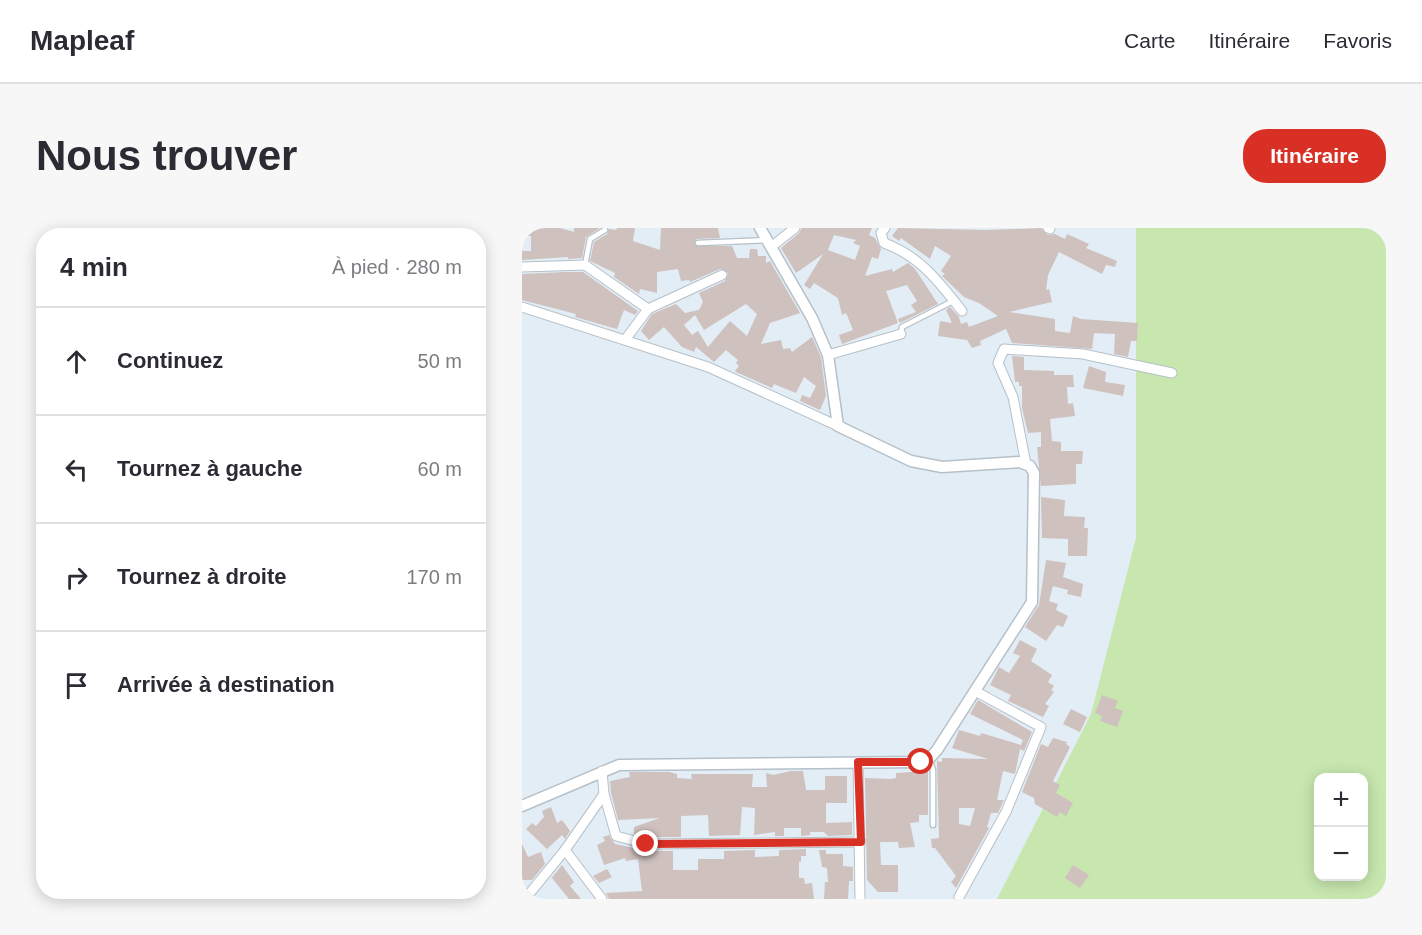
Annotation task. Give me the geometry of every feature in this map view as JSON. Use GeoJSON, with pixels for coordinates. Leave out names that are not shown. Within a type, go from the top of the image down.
{"type":"FeatureCollection","features":[{"type":"Feature","properties":{"kind":"street"},"geometry":{"type":"LineString","coordinates":[[760,228],[812,318],[828,355],[837,426]]}},
{"type":"Feature","properties":{"kind":"street"},"geometry":{"type":"LineString","coordinates":[[769,243],[795,228]]}},
{"type":"Feature","properties":{"kind":"street"},"geometry":{"type":"LineString","coordinates":[[885,228],[881,233],[884,243],[904,250],[929,270],[962,311]]}},
{"type":"Feature","properties":{"kind":"street"},"geometry":{"type":"LineString","coordinates":[[522,267],[585,265],[648,309]]}},
{"type":"Feature","properties":{"kind":"street"},"geometry":{"type":"LineString","coordinates":[[625,340],[648,309],[722,275]]}},
{"type":"Feature","properties":{"kind":"street"},"geometry":{"type":"LineString","coordinates":[[522,308],[708,367],[911,461],[942,467],[1020,462],[1026,464],[1034,473],[1032,602],[929,759],[921,762],[619,765],[522,806]]}},
{"type":"Feature","properties":{"kind":"street"},"geometry":{"type":"LineString","coordinates":[[828,355],[901,334]]}},
{"type":"Feature","properties":{"kind":"street"},"geometry":{"type":"LineString","coordinates":[[1026,464],[1013,397],[998,363],[1004,349],[1083,354],[1172,373]]}},
{"type":"Feature","properties":{"kind":"street"},"geometry":{"type":"LineString","coordinates":[[959,897],[1006,812],[1041,727],[975,691]]}},
{"type":"Feature","properties":{"kind":"street"},"geometry":{"type":"LineString","coordinates":[[858,762],[861,842],[860,899]]}},
{"type":"Feature","properties":{"kind":"street"},"geometry":{"type":"LineString","coordinates":[[602,771],[604,794],[616,836],[646,844],[861,842]]}},
{"type":"Feature","properties":{"kind":"street"},"geometry":{"type":"LineString","coordinates":[[525,899],[565,850],[604,794]]}},
{"type":"Feature","properties":{"kind":"street"},"geometry":{"type":"LineString","coordinates":[[565,850],[602,899]]}},
{"type":"Feature","properties":{"kind":"lane"},"geometry":{"type":"LineString","coordinates":[[585,265],[590,239],[605,230]]}},
{"type":"Feature","properties":{"kind":"lane"},"geometry":{"type":"LineString","coordinates":[[698,243],[769,243]]}},
{"type":"Feature","properties":{"kind":"lane"},"geometry":{"type":"LineString","coordinates":[[901,334],[902,327],[953,301]]}},
{"type":"Feature","properties":{"kind":"lane"},"geometry":{"type":"LineString","coordinates":[[929,759],[933,770],[933,825]]}},
{"type":"Feature","properties":{"kind":"green space"},"geometry":{"type":"Polygon","coordinates":[[[1136,228],[1386,228],[1386,899],[997,899],[1091,714],[1136,538],[1136,228]]]}},
{"type":"Feature","properties":{"kind":"building"},"geometry":{"type":"Polygon","coordinates":[[[522,228],[560,228],[574,232],[574,228],[600,228],[586,237],[582,258],[522,260],[522,251],[531,251],[531,236],[522,235],[522,228]]]}},
{"type":"Feature","properties":{"kind":"building"},"geometry":{"type":"Polygon","coordinates":[[[617,228],[635,228],[633,241],[660,250],[661,228],[718,228],[720,238],[696,239],[695,246],[732,246],[737,258],[749,258],[750,249],[757,249],[758,256],[766,256],[766,263],[770,261],[800,313],[770,323],[761,344],[781,340],[783,349],[790,348],[792,352],[812,337],[821,357],[826,396],[820,410],[800,401],[802,395],[810,398],[816,386],[804,377],[796,393],[774,384],[772,388],[736,372],[739,366],[736,363],[738,360],[726,350],[714,362],[696,347],[694,352],[682,347],[664,327],[649,340],[641,331],[639,334],[652,314],[676,304],[685,313],[699,310],[703,302],[699,293],[725,281],[728,273],[720,269],[690,282],[689,280],[681,281],[678,269],[657,272],[657,293],[640,289],[639,294],[614,277],[615,273],[590,261],[594,242],[607,234],[609,229],[616,230],[617,228]],[[746,304],[704,330],[695,315],[684,325],[692,335],[698,331],[708,347],[730,321],[747,336],[757,314],[746,304]]]}},
{"type":"Feature","properties":{"kind":"building"},"geometry":{"type":"Polygon","coordinates":[[[802,228],[872,228],[869,235],[875,238],[881,249],[878,259],[872,257],[865,276],[892,269],[893,272],[908,263],[915,269],[938,304],[900,323],[898,319],[916,312],[911,305],[917,301],[907,285],[886,291],[898,323],[842,344],[839,335],[853,330],[846,313],[842,315],[838,298],[814,283],[810,289],[804,285],[823,254],[796,273],[781,248],[802,228]],[[834,235],[828,250],[855,260],[860,246],[853,243],[856,240],[834,235]]]}},
{"type":"Feature","properties":{"kind":"building"},"geometry":{"type":"Polygon","coordinates":[[[898,228],[985,230],[1041,228],[1048,235],[1055,234],[1065,239],[1067,234],[1089,244],[1086,248],[1117,261],[1115,267],[1106,265],[1102,274],[1059,252],[1048,275],[1046,290],[1049,289],[1052,302],[1009,312],[1055,319],[1055,331],[1070,333],[1073,316],[1081,319],[1138,323],[1137,341],[1131,341],[1128,357],[1114,354],[1115,334],[1094,333],[1092,349],[1012,343],[1006,329],[980,341],[981,345],[972,348],[967,340],[938,336],[940,321],[952,323],[946,310],[950,307],[959,317],[961,324],[967,322],[969,327],[998,316],[979,303],[964,297],[942,276],[945,274],[941,271],[951,256],[935,246],[930,259],[901,238],[899,241],[892,236],[898,228]]]}},
{"type":"Feature","properties":{"kind":"building"},"geometry":{"type":"Polygon","coordinates":[[[583,272],[638,311],[635,315],[624,310],[617,329],[575,317],[576,314],[522,300],[522,274],[583,272]]]}},
{"type":"Feature","properties":{"kind":"building"},"geometry":{"type":"Polygon","coordinates":[[[1012,356],[1024,357],[1024,370],[1054,371],[1054,375],[1073,375],[1074,387],[1067,387],[1068,404],[1073,403],[1075,416],[1050,419],[1052,441],[1061,442],[1061,451],[1083,451],[1082,464],[1076,464],[1076,484],[1041,486],[1037,447],[1041,447],[1041,432],[1028,433],[1022,408],[1022,386],[1019,386],[1019,382],[1015,382],[1012,356]]]}},
{"type":"Feature","properties":{"kind":"building"},"geometry":{"type":"Polygon","coordinates":[[[1089,366],[1106,372],[1105,382],[1125,385],[1123,396],[1083,388],[1089,366]]]}},
{"type":"Feature","properties":{"kind":"building"},"geometry":{"type":"Polygon","coordinates":[[[1041,497],[1065,500],[1064,516],[1085,517],[1084,528],[1088,528],[1087,556],[1068,556],[1068,539],[1042,538],[1041,497]]]}},
{"type":"Feature","properties":{"kind":"building"},"geometry":{"type":"Polygon","coordinates":[[[1046,560],[1066,563],[1063,577],[1083,584],[1081,597],[1067,594],[1068,590],[1053,586],[1049,601],[1058,604],[1056,610],[1068,616],[1063,627],[1057,625],[1046,641],[1025,627],[1039,605],[1046,560]]]}},
{"type":"Feature","properties":{"kind":"building"},"geometry":{"type":"Polygon","coordinates":[[[1020,640],[1037,649],[1031,661],[1052,675],[1048,682],[1054,686],[1051,690],[1054,692],[1045,704],[1049,706],[1043,717],[1008,701],[1011,695],[990,685],[999,667],[1009,673],[1020,656],[1013,653],[1020,640]]]}},
{"type":"Feature","properties":{"kind":"building"},"geometry":{"type":"Polygon","coordinates":[[[1102,695],[1118,701],[1115,708],[1123,711],[1117,727],[1100,721],[1102,716],[1095,713],[1102,695]]]}},
{"type":"Feature","properties":{"kind":"building"},"geometry":{"type":"Polygon","coordinates":[[[978,700],[1032,732],[1024,751],[1020,749],[1015,774],[1003,771],[997,800],[1004,800],[998,813],[991,813],[987,827],[989,828],[956,888],[951,882],[956,876],[935,848],[932,848],[931,839],[939,838],[937,761],[942,762],[942,758],[988,759],[952,748],[959,730],[980,736],[981,733],[1021,745],[1023,740],[970,714],[978,700]],[[959,808],[959,824],[970,826],[975,808],[959,808]]]}},
{"type":"Feature","properties":{"kind":"building"},"geometry":{"type":"Polygon","coordinates":[[[1071,709],[1087,717],[1080,732],[1063,724],[1071,709]]]}},
{"type":"Feature","properties":{"kind":"building"},"geometry":{"type":"Polygon","coordinates":[[[1053,738],[1067,742],[1066,744],[1070,747],[1053,781],[1060,785],[1056,793],[1073,803],[1066,816],[1060,812],[1057,817],[1035,804],[1034,798],[1022,792],[1041,744],[1048,747],[1053,738]]]}},
{"type":"Feature","properties":{"kind":"building"},"geometry":{"type":"Polygon","coordinates":[[[803,771],[806,790],[825,790],[825,776],[847,776],[847,803],[826,803],[826,823],[852,822],[852,835],[828,836],[824,832],[810,832],[810,835],[801,836],[801,828],[784,828],[784,836],[775,836],[775,832],[754,835],[755,808],[742,807],[740,835],[709,836],[708,815],[681,816],[681,837],[648,837],[634,834],[634,827],[660,818],[618,820],[611,793],[610,781],[630,777],[629,772],[669,772],[677,774],[677,778],[692,779],[691,774],[753,774],[752,787],[767,787],[766,773],[773,775],[803,771]]]}},
{"type":"Feature","properties":{"kind":"building"},"geometry":{"type":"Polygon","coordinates":[[[928,771],[928,815],[919,815],[919,822],[910,823],[915,847],[899,848],[898,842],[880,842],[881,865],[898,865],[898,892],[878,892],[867,880],[865,778],[891,779],[896,778],[896,773],[928,771]]]}},
{"type":"Feature","properties":{"kind":"building"},"geometry":{"type":"Polygon","coordinates":[[[551,807],[557,823],[562,820],[570,831],[565,839],[562,835],[547,849],[526,829],[532,823],[536,826],[544,817],[542,811],[551,807]]]}},
{"type":"Feature","properties":{"kind":"building"},"geometry":{"type":"Polygon","coordinates":[[[609,835],[615,844],[647,851],[673,851],[673,870],[698,870],[698,859],[724,859],[724,851],[755,850],[755,857],[779,856],[779,850],[806,849],[806,856],[801,856],[801,862],[799,862],[799,878],[804,878],[805,884],[812,883],[814,899],[609,899],[606,893],[642,891],[638,859],[626,861],[625,858],[604,865],[597,845],[605,841],[603,837],[609,835]]]}},
{"type":"Feature","properties":{"kind":"building"},"geometry":{"type":"Polygon","coordinates":[[[522,844],[528,857],[541,852],[545,864],[532,880],[522,880],[522,844]]]}},
{"type":"Feature","properties":{"kind":"building"},"geometry":{"type":"Polygon","coordinates":[[[819,850],[826,850],[826,854],[843,854],[843,866],[853,867],[853,881],[849,881],[848,899],[824,899],[825,882],[828,882],[827,868],[822,867],[819,850]]]}},
{"type":"Feature","properties":{"kind":"building"},"geometry":{"type":"Polygon","coordinates":[[[562,865],[574,882],[570,886],[581,899],[569,899],[552,878],[550,880],[562,865]]]}},
{"type":"Feature","properties":{"kind":"building"},"geometry":{"type":"Polygon","coordinates":[[[1073,865],[1089,875],[1080,888],[1065,878],[1073,865]]]}},
{"type":"Feature","properties":{"kind":"building"},"geometry":{"type":"Polygon","coordinates":[[[607,869],[612,877],[599,883],[593,876],[607,869]]]}},
{"type":"Feature","properties":{"kind":"route"},"geometry":{"type":"LineString","coordinates":[[646,844],[861,842],[858,762],[921,762]]}}]}
